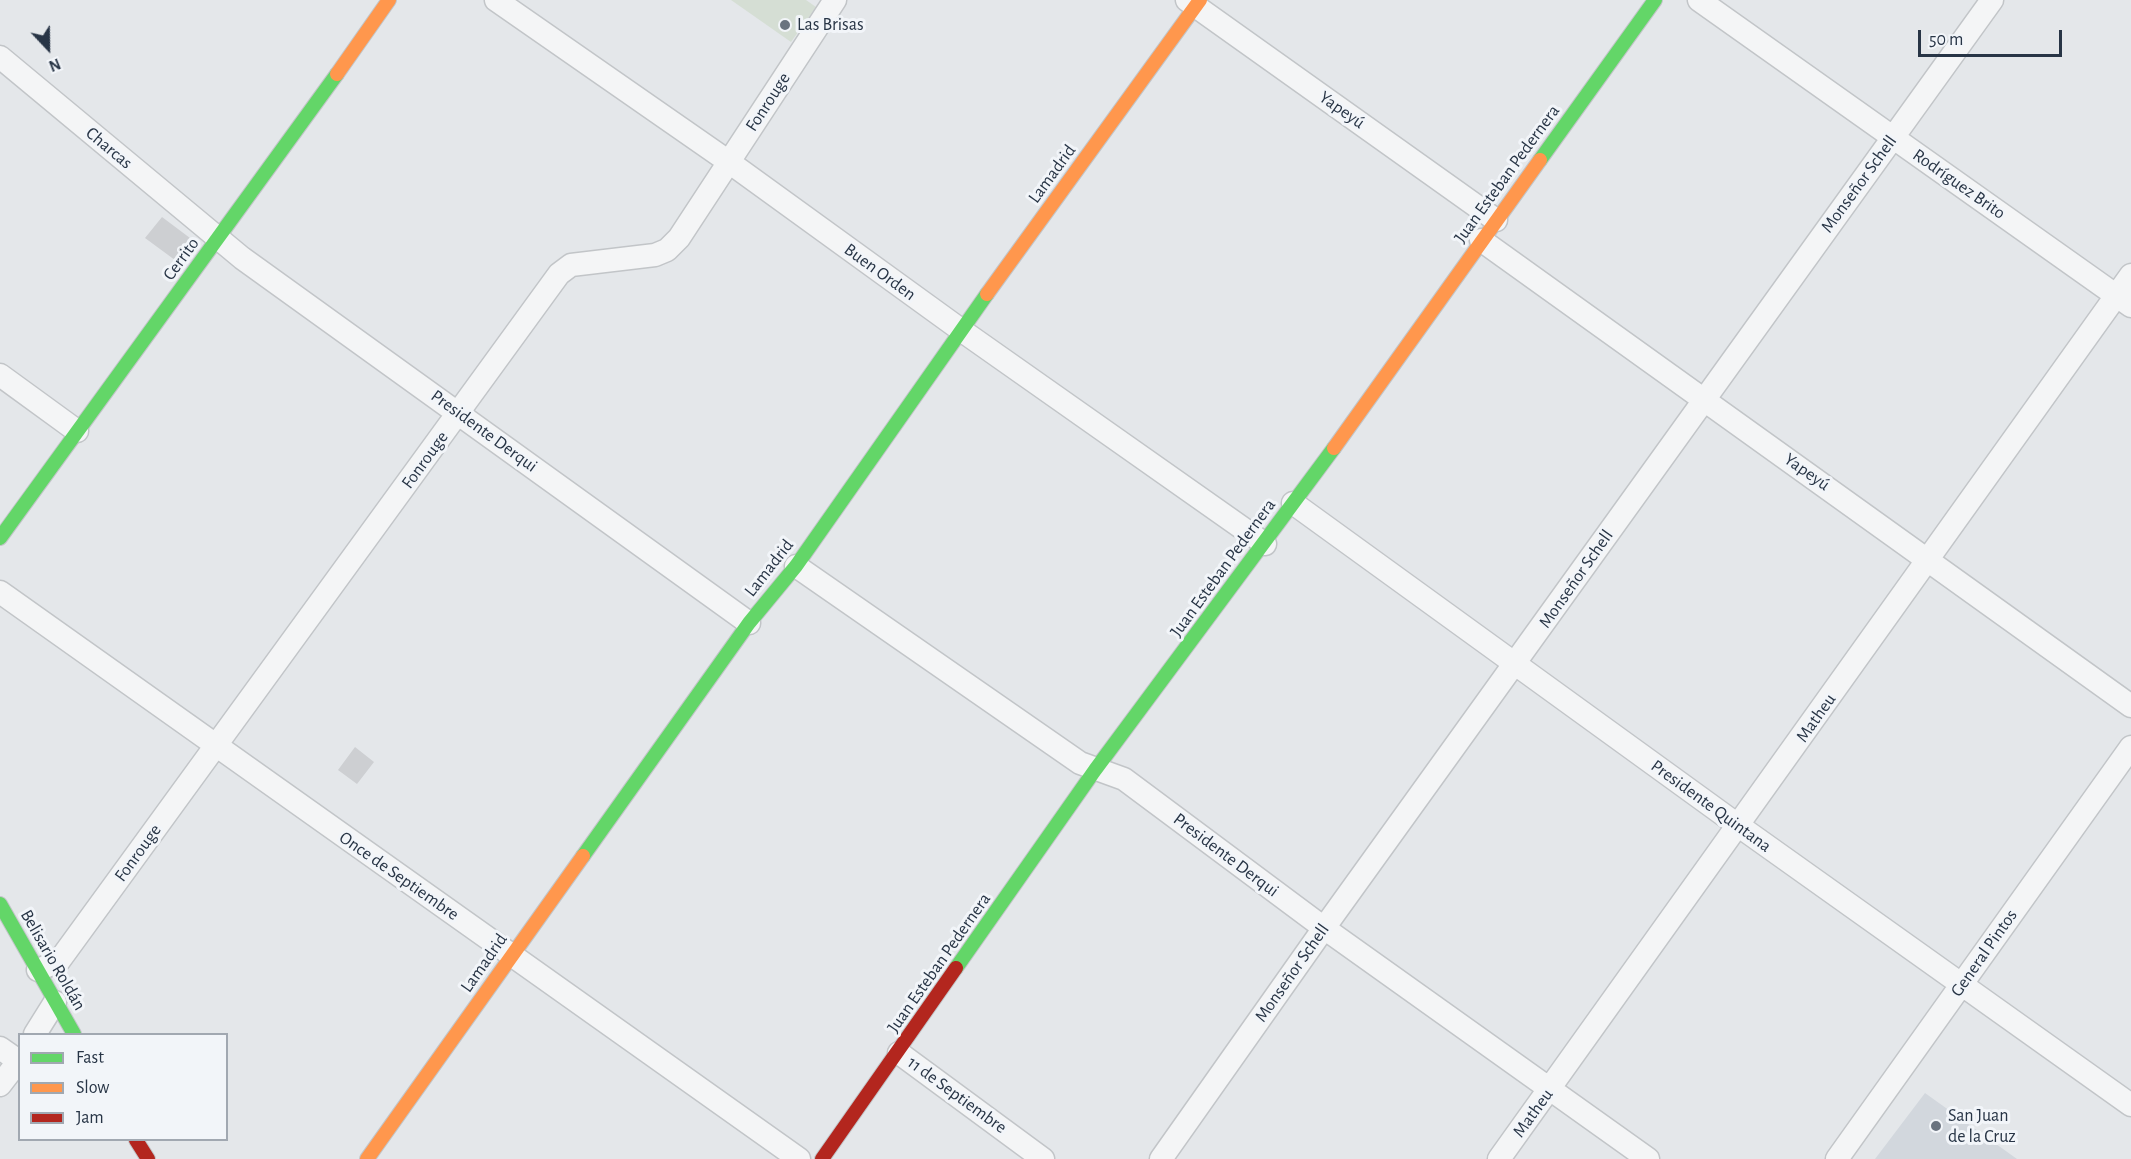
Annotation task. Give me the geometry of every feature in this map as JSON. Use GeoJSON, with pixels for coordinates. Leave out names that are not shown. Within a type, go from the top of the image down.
{"type":"FeatureCollection","features":[{"type":"Feature","properties":{"kind":"street","name":"Cerrito"},"geometry":{"type":"LineString","coordinates":[[0,538],[219,239],[389,0]]}},
{"type":"Feature","properties":{"kind":"street","name":"Buen Orden"},"geometry":{"type":"LineString","coordinates":[[496,0],[729,162],[961,330],[1264,544]]}},
{"type":"Feature","properties":{"kind":"street","name":"Fonrouge"},"geometry":{"type":"LineString","coordinates":[[38,970],[59,961],[559,274],[571,265],[656,255],[667,250],[679,238],[834,0]]}},
{"type":"Feature","properties":{"kind":"street","name":"Juan Esteban Pedernera"},"geometry":{"type":"LineString","coordinates":[[822,1159],[899,1053],[1095,770],[1264,544],[1655,0]]}},
{"type":"Feature","properties":{"kind":"street","name":"Rodríguez Brito"},"geometry":{"type":"LineString","coordinates":[[1699,0],[2124,301]]}},
{"type":"Feature","properties":{"kind":"street","name":"Monseñor Schell"},"geometry":{"type":"LineString","coordinates":[[1161,1159],[1703,399],[1992,0]]}},
{"type":"Feature","properties":{"kind":"street","name":"Yapeyú"},"geometry":{"type":"LineString","coordinates":[[1194,2],[1496,220]]}},
{"type":"Feature","properties":{"kind":"street","name":"Lamadrid"},"geometry":{"type":"LineString","coordinates":[[367,1159],[749,623],[796,566],[1194,2]]}},
{"type":"Feature","properties":{"kind":"street","name":"Charcas"},"geometry":{"type":"LineString","coordinates":[[0,57],[219,239]]}},
{"type":"Feature","properties":{"kind":"street","name":"Presidente Derqui"},"geometry":{"type":"LineString","coordinates":[[219,239],[242,258],[749,623]]}},
{"type":"Feature","properties":{"kind":"street","name":"Yapeyú"},"geometry":{"type":"LineString","coordinates":[[1482,240],[1929,558],[2131,706]]}},
{"type":"Feature","properties":{"kind":"street","name":"Matheu"},"geometry":{"type":"LineString","coordinates":[[1499,1159],[1929,558],[2124,301],[2131,275]]}},
{"type":"Feature","properties":{"kind":"street"},"geometry":{"type":"LineString","coordinates":[[0,375],[77,431]]}},
{"type":"Feature","properties":{"kind":"street","name":"Presidente Quintana"},"geometry":{"type":"LineString","coordinates":[[1293,503],[1739,826],[2131,1105]]}},
{"type":"Feature","properties":{"kind":"street","name":"Presidente Derqui"},"geometry":{"type":"LineString","coordinates":[[796,566],[1080,763],[1124,779],[1324,928],[1648,1159]]}},
{"type":"Feature","properties":{"kind":"street","name":"Once de Septiembre"},"geometry":{"type":"LineString","coordinates":[[0,592],[799,1159]]}},
{"type":"Feature","properties":{"kind":"street","name":"General Pintos"},"geometry":{"type":"LineString","coordinates":[[1837,1159],[2131,747]]}},
{"type":"Feature","properties":{"kind":"street","name":"Belisario Roldán"},"geometry":{"type":"LineString","coordinates":[[0,904],[73,1033]]}},
{"type":"Feature","properties":{"kind":"street"},"geometry":{"type":"LineString","coordinates":[[36,1033],[55,1002]]}},
{"type":"Feature","properties":{"kind":"street","name":"11 de Septiembre"},"geometry":{"type":"LineString","coordinates":[[899,1053],[1043,1159]]}},
{"type":"Feature","properties":{"kind":"street"},"geometry":{"type":"LineString","coordinates":[[0,1085],[14,1057]]}},
{"type":"Feature","properties":{"kind":"street"},"geometry":{"type":"LineString","coordinates":[[137,1141],[148,1159]]}},
{"type":"Feature","properties":{"kind":"shaded area","name":"Las Brisas"},"geometry":{"type":"Polygon","coordinates":[[[731,0],[806,0],[816,7],[791,42],[731,0]]]}},
{"type":"Feature","properties":{"kind":"shaded area","name":"San Juan de la Cruz"},"geometry":{"type":"Polygon","coordinates":[[[1925,1093],[2017,1159],[1875,1159],[1925,1093]]]}},
{"type":"Feature","properties":{"kind":"building"},"geometry":{"type":"Polygon","coordinates":[[[162,217],[190,238],[192,246],[179,263],[145,238],[162,217]]]}},
{"type":"Feature","properties":{"kind":"building"},"geometry":{"type":"Polygon","coordinates":[[[355,747],[374,762],[357,784],[338,770],[355,747]]]}},
{"type":"Feature","properties":{"kind":"traffic: fast"},"geometry":{"type":"LineString","coordinates":[[1540,160],[1655,0]]}},
{"type":"Feature","properties":{"kind":"traffic: fast"},"geometry":{"type":"LineString","coordinates":[[0,538],[337,74]]}},
{"type":"Feature","properties":{"kind":"traffic: fast"},"geometry":{"type":"LineString","coordinates":[[583,856],[749,623],[796,566],[987,294]]}},
{"type":"Feature","properties":{"kind":"traffic: fast"},"geometry":{"type":"LineString","coordinates":[[956,968],[1095,770],[1334,448]]}},
{"type":"Feature","properties":{"kind":"traffic: fast"},"geometry":{"type":"LineString","coordinates":[[0,904],[73,1033]]}},
{"type":"Feature","properties":{"kind":"traffic: slow"},"geometry":{"type":"LineString","coordinates":[[337,74],[389,0]]}},
{"type":"Feature","properties":{"kind":"traffic: slow"},"geometry":{"type":"LineString","coordinates":[[987,294],[1200,0]]}},
{"type":"Feature","properties":{"kind":"traffic: slow"},"geometry":{"type":"LineString","coordinates":[[1334,448],[1540,160]]}},
{"type":"Feature","properties":{"kind":"traffic: slow"},"geometry":{"type":"LineString","coordinates":[[367,1159],[583,856]]}},
{"type":"Feature","properties":{"kind":"traffic: jam"},"geometry":{"type":"LineString","coordinates":[[822,1159],[956,968]]}},
{"type":"Feature","properties":{"kind":"traffic: jam"},"geometry":{"type":"LineString","coordinates":[[137,1141],[148,1159]]}},
{"type":"Feature","properties":{"kind":"place","name":"Las Brisas"},"geometry":{"type":"Point","coordinates":[785,25]}},
{"type":"Feature","properties":{"kind":"place","name":"San Juan de la Cruz"},"geometry":{"type":"Point","coordinates":[1936,1126]}}]}
